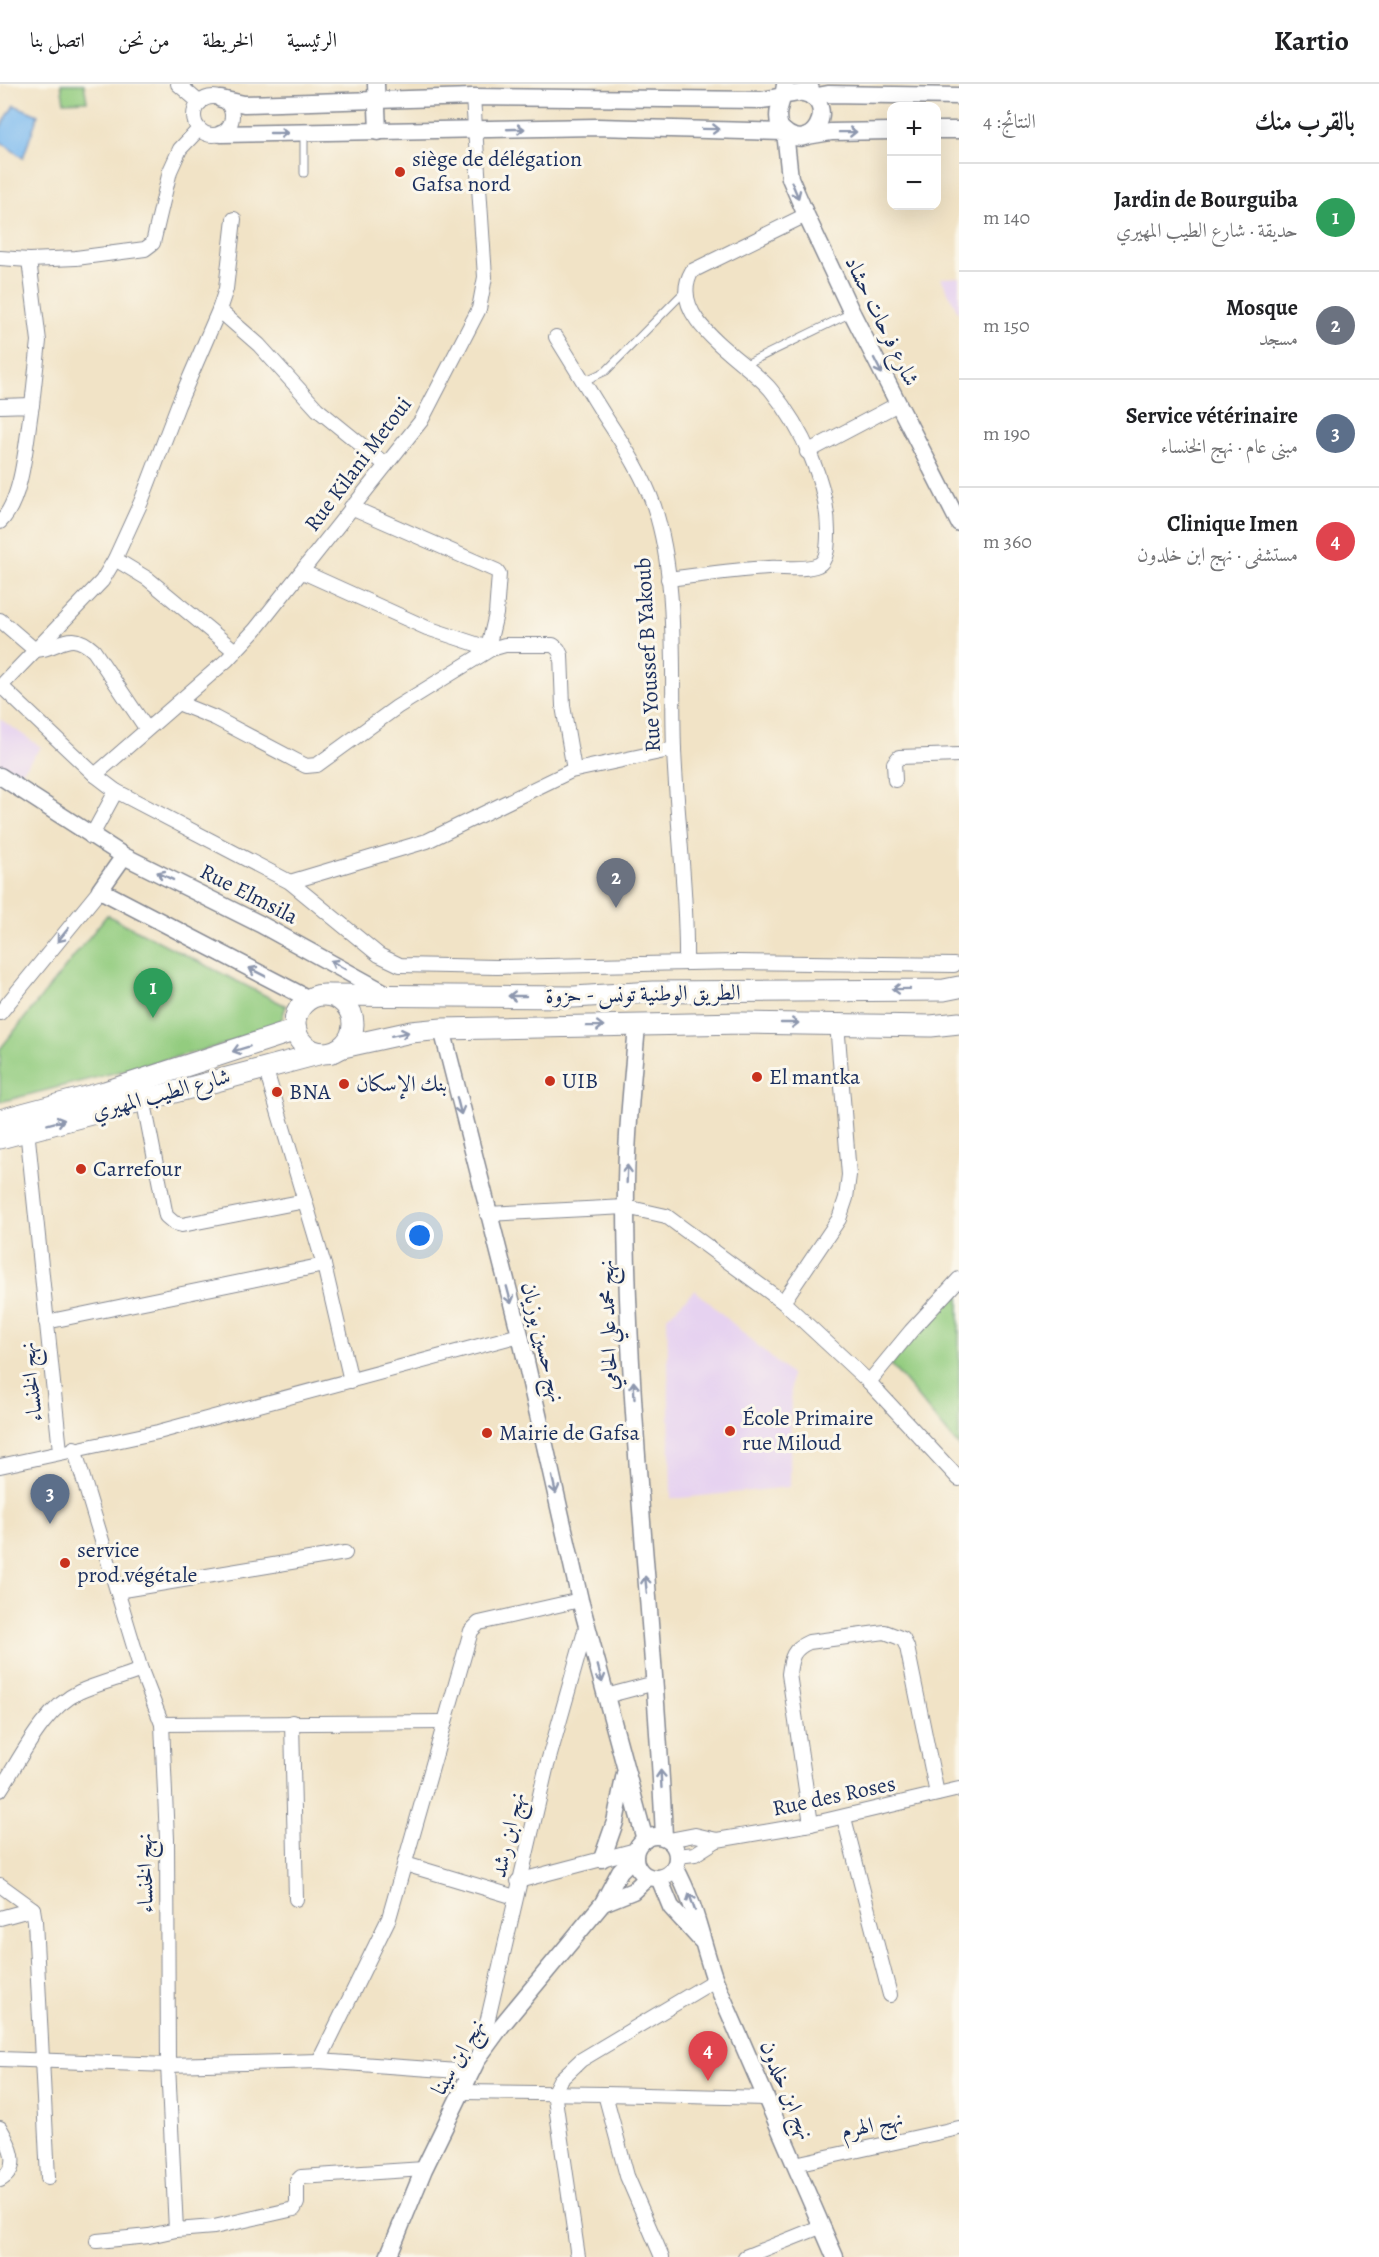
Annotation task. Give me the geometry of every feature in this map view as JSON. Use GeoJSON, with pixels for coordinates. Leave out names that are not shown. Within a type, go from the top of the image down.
{"type":"FeatureCollection","features":[{"type":"Feature","properties":{"kind":"main road","name":"الطريق الوطنية تونس - حزوة"},"geometry":{"type":"LineString","coordinates":[[318,997],[389,995],[574,997],[652,992],[944,990],[959,987]]}},
{"type":"Feature","properties":{"kind":"main road"},"geometry":{"type":"LineString","coordinates":[[318,997],[343,1001],[352,1015],[352,1032],[343,1047],[322,1053],[305,1046],[296,1030],[297,1016],[318,997]]}},
{"type":"Feature","properties":{"kind":"main road","name":"الطريق الوطنية تونس - حزوة"},"geometry":{"type":"LineString","coordinates":[[343,1047],[411,1032],[442,1029],[837,1023],[931,1026],[959,1023]]}},
{"type":"Feature","properties":{"kind":"main road","name":"شارع الطيب المهيري"},"geometry":{"type":"LineString","coordinates":[[0,1120],[105,1092],[296,1030]]}},
{"type":"Feature","properties":{"kind":"main road","name":"شارع الطيب المهيري"},"geometry":{"type":"LineString","coordinates":[[0,1138],[143,1098],[322,1053]]}},
{"type":"Feature","properties":{"kind":"street"},"geometry":{"type":"LineString","coordinates":[[178,84],[200,103]]}},
{"type":"Feature","properties":{"kind":"street"},"geometry":{"type":"LineString","coordinates":[[806,137],[817,128],[821,115],[811,90]]}},
{"type":"Feature","properties":{"kind":"street"},"geometry":{"type":"LineString","coordinates":[[887,131],[831,132],[806,137],[791,136],[784,132],[597,127],[209,135],[199,129],[195,113],[200,103],[210,98],[244,104],[376,91],[473,98],[784,91],[798,93],[811,90],[828,94],[906,101],[959,96]]}},
{"type":"Feature","properties":{"kind":"street"},"geometry":{"type":"LineString","coordinates":[[376,91],[378,132]]}},
{"type":"Feature","properties":{"kind":"street"},"geometry":{"type":"LineString","coordinates":[[784,91],[777,119],[784,132]]}},
{"type":"Feature","properties":{"kind":"street","name":"Rue Kilani Metoui"},"geometry":{"type":"LineString","coordinates":[[95,775],[235,651],[303,572],[351,507],[422,421],[479,309],[485,277],[473,98]]}},
{"type":"Feature","properties":{"kind":"street"},"geometry":{"type":"LineString","coordinates":[[221,99],[230,107],[232,120],[221,134]]}},
{"type":"Feature","properties":{"kind":"street"},"geometry":{"type":"LineString","coordinates":[[0,258],[29,260],[76,258],[145,249],[153,243],[170,171],[180,149],[199,129]]}},
{"type":"Feature","properties":{"kind":"street"},"geometry":{"type":"LineString","coordinates":[[941,130],[959,130]]}},
{"type":"Feature","properties":{"kind":"street","name":"شارع فرحات حشاد"},"geometry":{"type":"LineString","coordinates":[[784,132],[790,178],[806,215],[852,313],[959,523]]}},
{"type":"Feature","properties":{"kind":"street"},"geometry":{"type":"LineString","coordinates":[[668,579],[819,565],[824,559],[828,541],[828,518],[824,491],[807,452],[771,390],[746,364],[709,337],[695,316],[688,300],[687,289],[692,271],[806,215]]}},
{"type":"Feature","properties":{"kind":"street"},"geometry":{"type":"LineString","coordinates":[[234,219],[226,289],[219,310],[178,405],[141,502],[115,559],[102,581],[0,686],[95,775],[117,791],[290,882],[379,955],[400,965],[497,967],[686,963],[954,965]]}},
{"type":"Feature","properties":{"kind":"street"},"geometry":{"type":"LineString","coordinates":[[0,522],[12,505],[17,489],[32,405],[39,341],[29,260]]}},
{"type":"Feature","properties":{"kind":"street"},"geometry":{"type":"LineString","coordinates":[[219,310],[260,345],[317,409],[386,465]]}},
{"type":"Feature","properties":{"kind":"street","name":"Rue Youssef B Yakoub"},"geometry":{"type":"LineString","coordinates":[[556,337],[643,478],[654,506],[668,579],[673,643],[674,749],[680,856],[687,911],[686,963]]}},
{"type":"Feature","properties":{"kind":"street"},"geometry":{"type":"LineString","coordinates":[[807,452],[898,404]]}},
{"type":"Feature","properties":{"kind":"street"},"geometry":{"type":"LineString","coordinates":[[0,406],[32,405]]}},
{"type":"Feature","properties":{"kind":"street"},"geometry":{"type":"LineString","coordinates":[[351,507],[497,571],[499,574],[496,614],[490,648]]}},
{"type":"Feature","properties":{"kind":"street"},"geometry":{"type":"LineString","coordinates":[[115,559],[148,579],[235,651]]}},
{"type":"Feature","properties":{"kind":"street"},"geometry":{"type":"LineString","coordinates":[[303,572],[427,628],[490,648]]}},
{"type":"Feature","properties":{"kind":"street"},"geometry":{"type":"LineString","coordinates":[[0,620],[34,650],[44,650],[69,639],[84,643],[94,651],[146,728]]}},
{"type":"Feature","properties":{"kind":"street"},"geometry":{"type":"LineString","coordinates":[[178,703],[215,718],[306,766],[317,765],[397,707],[490,648],[506,645],[553,645],[558,648],[567,735],[574,770]]}},
{"type":"Feature","properties":{"kind":"street"},"geometry":{"type":"LineString","coordinates":[[290,882],[427,841],[574,770],[674,749]]}},
{"type":"Feature","properties":{"kind":"street"},"geometry":{"type":"LineString","coordinates":[[896,780],[894,763],[899,757],[959,755]]}},
{"type":"Feature","properties":{"kind":"street","name":"Rue Elmsila"},"geometry":{"type":"LineString","coordinates":[[0,776],[91,837],[124,856],[280,934],[389,995]]}},
{"type":"Feature","properties":{"kind":"street"},"geometry":{"type":"LineString","coordinates":[[91,837],[117,791]]}},
{"type":"Feature","properties":{"kind":"street"},"geometry":{"type":"LineString","coordinates":[[0,1013],[100,890],[124,856]]}},
{"type":"Feature","properties":{"kind":"street"},"geometry":{"type":"LineString","coordinates":[[100,890],[318,997]]}},
{"type":"Feature","properties":{"kind":"street"},"geometry":{"type":"LineString","coordinates":[[783,1302],[839,1219],[846,1198],[849,1175],[837,1023]]}},
{"type":"Feature","properties":{"kind":"street","name":"نهج محمد علي الحامي"},"geometry":{"type":"LineString","coordinates":[[637,1026],[626,1207],[642,1548],[655,1683],[666,1839]]}},
{"type":"Feature","properties":{"kind":"street","name":"نهج حسين بوزيان"},"geometry":{"type":"LineString","coordinates":[[442,1029],[487,1214],[520,1335],[580,1600],[625,1769],[639,1849]]}},
{"type":"Feature","properties":{"kind":"street"},"geometry":{"type":"LineString","coordinates":[[265,1066],[324,1264],[351,1381]]}},
{"type":"Feature","properties":{"kind":"street"},"geometry":{"type":"LineString","coordinates":[[143,1098],[166,1216],[174,1223],[182,1225],[305,1202]]}},
{"type":"Feature","properties":{"kind":"street","name":"نهج الخنساء"},"geometry":{"type":"LineString","coordinates":[[27,1129],[60,1451]]}},
{"type":"Feature","properties":{"kind":"street"},"geometry":{"type":"LineString","coordinates":[[487,1214],[626,1207],[650,1210],[674,1220],[783,1302],[869,1382],[959,1479]]}},
{"type":"Feature","properties":{"kind":"street"},"geometry":{"type":"LineString","coordinates":[[46,1322],[324,1264]]}},
{"type":"Feature","properties":{"kind":"street"},"geometry":{"type":"LineString","coordinates":[[869,1382],[919,1322],[959,1279]]}},
{"type":"Feature","properties":{"kind":"street"},"geometry":{"type":"LineString","coordinates":[[0,1466],[60,1451],[158,1432],[520,1335]]}},
{"type":"Feature","properties":{"kind":"street","name":"نهج الخنساء"},"geometry":{"type":"LineString","coordinates":[[74,1448],[141,1670],[162,1724],[166,1839],[168,2065],[176,2230]]}},
{"type":"Feature","properties":{"kind":"street"},"geometry":{"type":"LineString","coordinates":[[117,1591],[345,1552]]}},
{"type":"Feature","properties":{"kind":"street"},"geometry":{"type":"LineString","coordinates":[[319,2061],[382,1936],[474,1627],[479,1623],[580,1600]]}},
{"type":"Feature","properties":{"kind":"street","name":"نهج ابن رشد"},"geometry":{"type":"LineString","coordinates":[[475,2065],[546,1769],[587,1624]]}},
{"type":"Feature","properties":{"kind":"street"},"geometry":{"type":"LineString","coordinates":[[811,1824],[789,1674],[790,1658],[798,1647],[808,1642],[885,1632],[903,1639],[907,1647],[938,1794]]}},
{"type":"Feature","properties":{"kind":"street"},"geometry":{"type":"LineString","coordinates":[[0,1790],[34,1736],[63,1704],[78,1693],[141,1670]]}},
{"type":"Feature","properties":{"kind":"street"},"geometry":{"type":"LineString","coordinates":[[606,1696],[655,1683]]}},
{"type":"Feature","properties":{"kind":"street"},"geometry":{"type":"LineString","coordinates":[[292,1722],[296,1899]]}},
{"type":"Feature","properties":{"kind":"street"},"geometry":{"type":"LineString","coordinates":[[162,1724],[445,1722]]}},
{"type":"Feature","properties":{"kind":"street"},"geometry":{"type":"LineString","coordinates":[[602,1859],[615,1822],[625,1769]]}},
{"type":"Feature","properties":{"kind":"street","name":"Rue des Roses"},"geometry":{"type":"LineString","coordinates":[[666,1839],[689,1835],[717,1840],[811,1824],[959,1789]]}},
{"type":"Feature","properties":{"kind":"street"},"geometry":{"type":"LineString","coordinates":[[844,1818],[890,1995]]}},
{"type":"Feature","properties":{"kind":"street"},"geometry":{"type":"LineString","coordinates":[[518,1881],[639,1849],[651,1837],[666,1839],[676,1861],[671,1873],[654,1878],[641,1872],[639,1849]]}},
{"type":"Feature","properties":{"kind":"street","name":"Rue des Roses"},"geometry":{"type":"LineString","coordinates":[[676,1861],[702,1851],[717,1840]]}},
{"type":"Feature","properties":{"kind":"street","name":"نهج ابن سينا"},"geometry":{"type":"LineString","coordinates":[[388,2257],[424,2169],[475,2065],[502,2025],[603,1903],[620,1871],[639,1849]]}},
{"type":"Feature","properties":{"kind":"street","name":"نهج ابن خلدون"},"geometry":{"type":"LineString","coordinates":[[676,1861],[693,1903],[701,1940],[715,1980],[820,2227],[835,2257]]}},
{"type":"Feature","properties":{"kind":"street"},"geometry":{"type":"LineString","coordinates":[[405,1864],[515,1897]]}},
{"type":"Feature","properties":{"kind":"street","name":"نهج ابن سينا"},"geometry":{"type":"LineString","coordinates":[[603,1903],[633,1891],[654,1878]]}},
{"type":"Feature","properties":{"kind":"street","name":"نهج ابن خلدون"},"geometry":{"type":"LineString","coordinates":[[654,1878],[671,1907],[701,1940]]}},
{"type":"Feature","properties":{"kind":"street"},"geometry":{"type":"LineString","coordinates":[[0,1884],[33,1909],[39,1968],[48,2178]]}},
{"type":"Feature","properties":{"kind":"street"},"geometry":{"type":"LineString","coordinates":[[0,1918],[33,1909]]}},
{"type":"Feature","properties":{"kind":"street"},"geometry":{"type":"LineString","coordinates":[[578,2257],[554,2092],[560,2080],[581,2060],[715,1980]]}},
{"type":"Feature","properties":{"kind":"street"},"geometry":{"type":"LineString","coordinates":[[0,2059],[168,2065],[319,2061],[475,2065]]}},
{"type":"Feature","properties":{"kind":"street"},"geometry":{"type":"LineString","coordinates":[[463,2092],[554,2092],[766,2098]]}},
{"type":"Feature","properties":{"kind":"street"},"geometry":{"type":"LineString","coordinates":[[605,2094],[627,2176],[662,2257]]}},
{"type":"Feature","properties":{"kind":"street"},"geometry":{"type":"LineString","coordinates":[[0,2128],[10,2145],[13,2160],[10,2172],[0,2180]]}},
{"type":"Feature","properties":{"kind":"street","name":"نهج الهرم"},"geometry":{"type":"LineString","coordinates":[[795,2164],[959,2128]]}},
{"type":"Feature","properties":{"kind":"street"},"geometry":{"type":"LineString","coordinates":[[98,2241],[214,2227],[294,2209],[297,2203],[297,2181],[301,2177],[424,2169]]}},
{"type":"Feature","properties":{"kind":"street"},"geometry":{"type":"LineString","coordinates":[[745,2257],[820,2227]]}},
{"type":"Feature","properties":{"kind":"lane"},"geometry":{"type":"LineString","coordinates":[[304,132],[304,173]]}},
{"type":"Feature","properties":{"kind":"lane"},"geometry":{"type":"LineString","coordinates":[[584,381],[606,371],[687,289]]}},
{"type":"Feature","properties":{"kind":"lane"},"geometry":{"type":"LineString","coordinates":[[746,364],[852,313]]}},
{"type":"Feature","properties":{"kind":"shaded area"},"geometry":{"type":"Polygon","coordinates":[[[959,277],[959,314],[941,278],[959,277]]]}},
{"type":"Feature","properties":{"kind":"shaded area"},"geometry":{"type":"Polygon","coordinates":[[[0,719],[41,747],[16,779],[0,770],[0,719]]]}},
{"type":"Feature","properties":{"kind":"shaded area","name":"École Primaire rue Miloud"},"geometry":{"type":"Polygon","coordinates":[[[695,1290],[791,1375],[790,1487],[671,1499],[667,1317],[695,1290]]]}},
{"type":"Feature","properties":{"kind":"green space"},"geometry":{"type":"Polygon","coordinates":[[[61,84],[84,84],[87,101],[64,102],[61,84]]]}},
{"type":"Feature","properties":{"kind":"green space"},"geometry":{"type":"Polygon","coordinates":[[[107,915],[286,1006],[278,1031],[0,1102],[0,1049],[107,915]]]}},
{"type":"Feature","properties":{"kind":"green space"},"geometry":{"type":"Polygon","coordinates":[[[959,1290],[959,1447],[891,1365],[949,1298],[959,1290]]]}},
{"type":"Feature","properties":{"kind":"water"},"geometry":{"type":"Polygon","coordinates":[[[14,105],[38,115],[23,158],[0,141],[0,128],[14,105]]]}},
{"type":"Feature","properties":{"kind":"place","name":"siège de délégation Gafsa nord"},"geometry":{"type":"Point","coordinates":[400,172]}},
{"type":"Feature","properties":{"kind":"place","name":"Mosque"},"geometry":{"type":"Point","coordinates":[616,908]}},
{"type":"Feature","properties":{"kind":"place","name":"Jardin de Bourguiba"},"geometry":{"type":"Point","coordinates":[153,1018]}},
{"type":"Feature","properties":{"kind":"place","name":"El mantka"},"geometry":{"type":"Point","coordinates":[757,1077]}},
{"type":"Feature","properties":{"kind":"place","name":"UIB"},"geometry":{"type":"Point","coordinates":[550,1081]}},
{"type":"Feature","properties":{"kind":"place","name":"بنك الإسكان"},"geometry":{"type":"Point","coordinates":[344,1084]}},
{"type":"Feature","properties":{"kind":"place","name":"BNA"},"geometry":{"type":"Point","coordinates":[277,1092]}},
{"type":"Feature","properties":{"kind":"place","name":"Carrefour"},"geometry":{"type":"Point","coordinates":[81,1169]}},
{"type":"Feature","properties":{"kind":"place","name":"École Primaire rue Miloud"},"geometry":{"type":"Point","coordinates":[730,1431]}},
{"type":"Feature","properties":{"kind":"place","name":"Mairie de Gafsa"},"geometry":{"type":"Point","coordinates":[487,1433]}},
{"type":"Feature","properties":{"kind":"place","name":"Service vétérinaire"},"geometry":{"type":"Point","coordinates":[50,1524]}},
{"type":"Feature","properties":{"kind":"place","name":"service prod.végétale"},"geometry":{"type":"Point","coordinates":[65,1563]}},
{"type":"Feature","properties":{"kind":"place","name":"Clinique Imen"},"geometry":{"type":"Point","coordinates":[708,2081]}}]}
